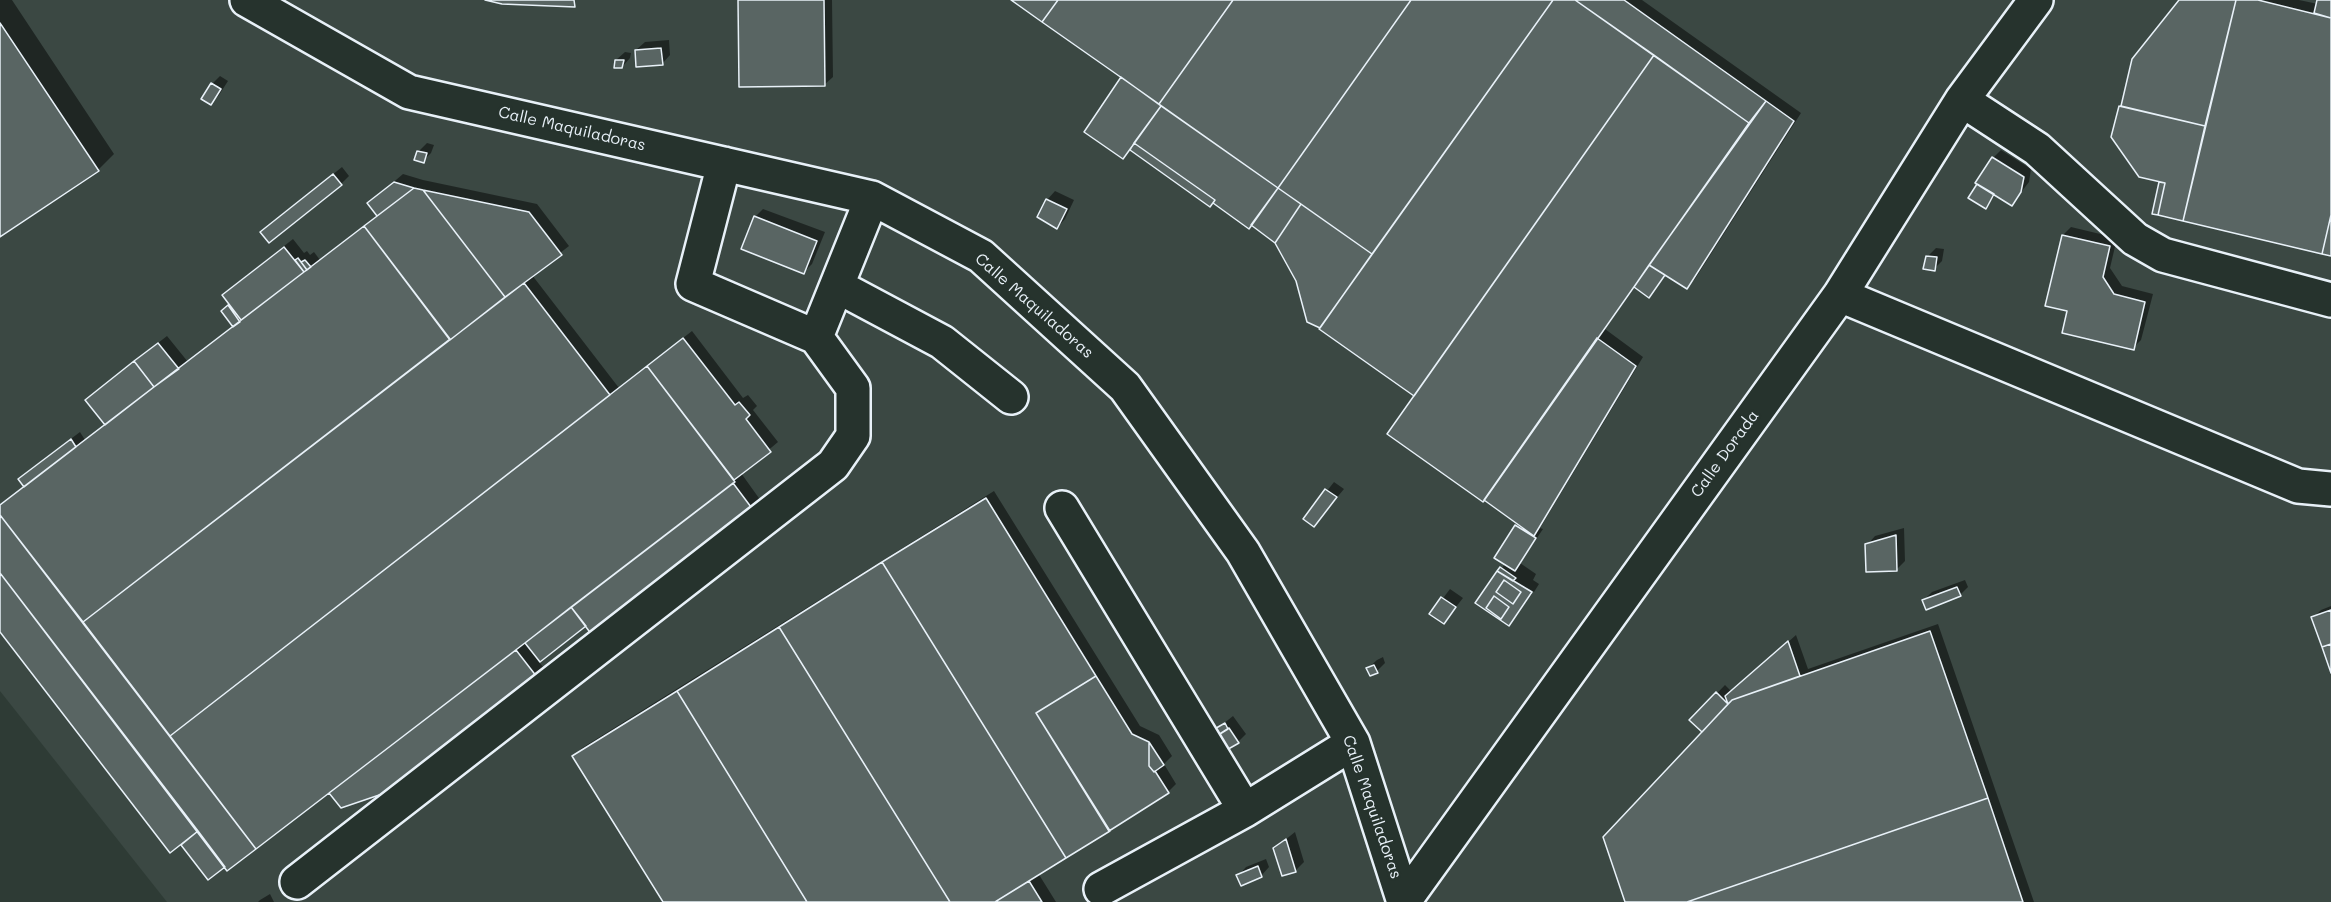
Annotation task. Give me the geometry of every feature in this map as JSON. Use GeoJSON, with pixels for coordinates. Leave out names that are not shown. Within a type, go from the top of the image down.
{"type":"FeatureCollection","features":[{"type":"Feature","properties":{"kind":"street","name":"Calle Maquiladoras"},"geometry":{"type":"LineString","coordinates":[[247,0],[409,92],[872,198],[981,256],[1125,387],[1243,552],[1353,743],[1404,902]]}},
{"type":"Feature","properties":{"kind":"street","name":"Calle Dorada"},"geometry":{"type":"LineString","coordinates":[[1404,902],[1840,295],[1962,100],[2036,0]]}},
{"type":"Feature","properties":{"kind":"street"},"geometry":{"type":"LineString","coordinates":[[1962,100],[2037,150],[2135,239],[2163,255],[2331,300]]}},
{"type":"Feature","properties":{"kind":"street"},"geometry":{"type":"LineString","coordinates":[[297,882],[833,465],[853,436],[854,388],[816,337],[693,284],[724,164]]}},
{"type":"Feature","properties":{"kind":"street"},"geometry":{"type":"LineString","coordinates":[[816,337],[872,198]]}},
{"type":"Feature","properties":{"kind":"street"},"geometry":{"type":"LineString","coordinates":[[837,286],[942,342],[1011,397]]}},
{"type":"Feature","properties":{"kind":"street"},"geometry":{"type":"LineString","coordinates":[[1840,295],[2298,486],[2331,489]]}},
{"type":"Feature","properties":{"kind":"street"},"geometry":{"type":"LineString","coordinates":[[1062,508],[1245,810]]}},
{"type":"Feature","properties":{"kind":"street"},"geometry":{"type":"LineString","coordinates":[[1101,890],[1245,810],[1353,743]]}},
{"type":"Feature","properties":{"kind":"shaded area"},"geometry":{"type":"Polygon","coordinates":[[[0,0],[2331,0],[2331,902],[167,902],[0,691],[0,0]]]}},
{"type":"Feature","properties":{"kind":"building"},"geometry":{"type":"Polygon","coordinates":[[[485,0],[574,0],[575,7],[502,4],[485,0]]]}},
{"type":"Feature","properties":{"kind":"building"},"geometry":{"type":"Polygon","coordinates":[[[738,0],[824,0],[825,86],[739,87],[738,0]]]}},
{"type":"Feature","properties":{"kind":"building"},"geometry":{"type":"Polygon","coordinates":[[[1011,0],[1058,0],[1042,22],[1011,0]]]}},
{"type":"Feature","properties":{"kind":"building"},"geometry":{"type":"Polygon","coordinates":[[[1058,0],[1233,0],[1159,104],[1042,22],[1058,0]]]}},
{"type":"Feature","properties":{"kind":"building"},"geometry":{"type":"Polygon","coordinates":[[[1233,0],[1411,0],[1278,188],[1159,104],[1233,0]]]}},
{"type":"Feature","properties":{"kind":"building"},"geometry":{"type":"Polygon","coordinates":[[[1411,0],[1553,0],[1372,254],[1278,188],[1411,0]]]}},
{"type":"Feature","properties":{"kind":"building"},"geometry":{"type":"Polygon","coordinates":[[[1553,0],[1575,0],[1654,55],[1414,396],[1319,329],[1553,0]]]}},
{"type":"Feature","properties":{"kind":"building"},"geometry":{"type":"Polygon","coordinates":[[[1575,0],[1624,0],[1766,101],[1749,123],[1575,0]]]}},
{"type":"Feature","properties":{"kind":"building"},"geometry":{"type":"Polygon","coordinates":[[[2179,0],[2236,0],[2205,126],[2121,106],[2132,59],[2179,0]]]}},
{"type":"Feature","properties":{"kind":"building"},"geometry":{"type":"Polygon","coordinates":[[[2236,0],[2258,0],[2331,18],[2331,215],[2322,254],[2183,221],[2236,0]]]}},
{"type":"Feature","properties":{"kind":"building"},"geometry":{"type":"Polygon","coordinates":[[[2317,0],[2331,0],[2331,18],[2314,13],[2317,0]]]}},
{"type":"Feature","properties":{"kind":"building"},"geometry":{"type":"Polygon","coordinates":[[[0,23],[99,171],[0,237],[0,23]]]}},
{"type":"Feature","properties":{"kind":"building"},"geometry":{"type":"Polygon","coordinates":[[[661,48],[663,65],[636,67],[635,50],[661,48]]]}},
{"type":"Feature","properties":{"kind":"building"},"geometry":{"type":"Polygon","coordinates":[[[1654,55],[1749,123],[1483,502],[1387,434],[1654,55]]]}},
{"type":"Feature","properties":{"kind":"building"},"geometry":{"type":"Polygon","coordinates":[[[615,60],[624,60],[622,68],[614,68],[615,60]]]}},
{"type":"Feature","properties":{"kind":"building"},"geometry":{"type":"Polygon","coordinates":[[[1121,77],[1161,106],[1123,159],[1084,132],[1121,77]]]}},
{"type":"Feature","properties":{"kind":"building"},"geometry":{"type":"Polygon","coordinates":[[[211,83],[221,89],[211,105],[201,99],[211,83]]]}},
{"type":"Feature","properties":{"kind":"building"},"geometry":{"type":"Polygon","coordinates":[[[1766,101],[1794,121],[1687,289],[1649,265],[1766,101]]]}},
{"type":"Feature","properties":{"kind":"building"},"geometry":{"type":"Polygon","coordinates":[[[1161,106],[1278,188],[1249,229],[1213,203],[1215,200],[1134,143],[1161,106]]]}},
{"type":"Feature","properties":{"kind":"building"},"geometry":{"type":"Polygon","coordinates":[[[2119,106],[2205,126],[2183,221],[2158,215],[2165,183],[2139,177],[2111,137],[2119,106]]]}},
{"type":"Feature","properties":{"kind":"building"},"geometry":{"type":"Polygon","coordinates":[[[1134,143],[1215,200],[1210,207],[1130,150],[1134,143]]]}},
{"type":"Feature","properties":{"kind":"building"},"geometry":{"type":"Polygon","coordinates":[[[417,151],[427,153],[424,163],[414,160],[417,151]]]}},
{"type":"Feature","properties":{"kind":"building"},"geometry":{"type":"Polygon","coordinates":[[[1992,157],[2024,177],[2021,192],[2012,206],[1975,183],[1992,157]]]}},
{"type":"Feature","properties":{"kind":"building"},"geometry":{"type":"Polygon","coordinates":[[[333,174],[342,185],[269,243],[260,232],[333,174]]]}},
{"type":"Feature","properties":{"kind":"building"},"geometry":{"type":"Polygon","coordinates":[[[394,182],[414,188],[377,216],[367,203],[394,182]]]}},
{"type":"Feature","properties":{"kind":"building"},"geometry":{"type":"Polygon","coordinates":[[[2159,182],[2165,183],[2158,215],[2152,214],[2159,182]]]}},
{"type":"Feature","properties":{"kind":"building"},"geometry":{"type":"Polygon","coordinates":[[[1977,184],[1994,194],[1986,209],[1968,198],[1977,184]]]}},
{"type":"Feature","properties":{"kind":"building"},"geometry":{"type":"Polygon","coordinates":[[[414,188],[423,190],[505,297],[450,340],[364,226],[414,188]]]}},
{"type":"Feature","properties":{"kind":"building"},"geometry":{"type":"Polygon","coordinates":[[[1278,188],[1301,204],[1275,243],[1251,225],[1278,188]]]}},
{"type":"Feature","properties":{"kind":"building"},"geometry":{"type":"Polygon","coordinates":[[[423,190],[529,212],[562,255],[505,297],[423,190]]]}},
{"type":"Feature","properties":{"kind":"building"},"geometry":{"type":"Polygon","coordinates":[[[1046,199],[1067,209],[1057,229],[1037,217],[1046,199]]]}},
{"type":"Feature","properties":{"kind":"building"},"geometry":{"type":"Polygon","coordinates":[[[1301,204],[1372,254],[1320,328],[1307,322],[1296,281],[1275,243],[1301,204]]]}},
{"type":"Feature","properties":{"kind":"building"},"geometry":{"type":"Polygon","coordinates":[[[2331,215],[2331,256],[2322,254],[2331,215]]]}},
{"type":"Feature","properties":{"kind":"building"},"geometry":{"type":"Polygon","coordinates":[[[754,216],[817,241],[804,274],[741,249],[754,216]]]}},
{"type":"Feature","properties":{"kind":"building"},"geometry":{"type":"Polygon","coordinates":[[[364,226],[450,339],[83,622],[0,515],[0,505],[364,226]]]}},
{"type":"Feature","properties":{"kind":"building"},"geometry":{"type":"Polygon","coordinates":[[[2062,235],[2110,246],[2103,277],[2114,294],[2145,302],[2134,350],[2062,333],[2067,311],[2045,306],[2062,235]]]}},
{"type":"Feature","properties":{"kind":"building"},"geometry":{"type":"Polygon","coordinates":[[[284,247],[304,272],[241,320],[222,295],[284,247]]]}},
{"type":"Feature","properties":{"kind":"building"},"geometry":{"type":"Polygon","coordinates":[[[1926,256],[1937,257],[1935,271],[1923,269],[1926,256]]]}},
{"type":"Feature","properties":{"kind":"building"},"geometry":{"type":"Polygon","coordinates":[[[298,258],[307,270],[304,272],[295,260],[298,258]]]}},
{"type":"Feature","properties":{"kind":"building"},"geometry":{"type":"Polygon","coordinates":[[[305,260],[311,267],[307,270],[301,262],[305,260]]]}},
{"type":"Feature","properties":{"kind":"building"},"geometry":{"type":"Polygon","coordinates":[[[1649,265],[1665,275],[1649,298],[1634,287],[1649,265]]]}},
{"type":"Feature","properties":{"kind":"building"},"geometry":{"type":"Polygon","coordinates":[[[524,283],[610,395],[170,736],[83,622],[524,283]]]}},
{"type":"Feature","properties":{"kind":"building"},"geometry":{"type":"Polygon","coordinates":[[[228,305],[240,322],[233,327],[221,311],[228,305]]]}},
{"type":"Feature","properties":{"kind":"building"},"geometry":{"type":"Polygon","coordinates":[[[683,338],[735,405],[739,402],[750,415],[746,419],[771,452],[734,480],[647,366],[683,338]]]}},
{"type":"Feature","properties":{"kind":"building"},"geometry":{"type":"Polygon","coordinates":[[[1597,338],[1636,366],[1534,536],[1484,500],[1597,338]]]}},
{"type":"Feature","properties":{"kind":"building"},"geometry":{"type":"Polygon","coordinates":[[[158,343],[179,369],[154,387],[134,361],[158,343]]]}},
{"type":"Feature","properties":{"kind":"building"},"geometry":{"type":"Polygon","coordinates":[[[134,361],[154,387],[105,425],[85,400],[134,361]]]}},
{"type":"Feature","properties":{"kind":"building"},"geometry":{"type":"Polygon","coordinates":[[[647,366],[735,482],[256,849],[170,736],[647,366]]]}},
{"type":"Feature","properties":{"kind":"building"},"geometry":{"type":"Polygon","coordinates":[[[71,439],[76,447],[24,487],[18,479],[71,439]]]}},
{"type":"Feature","properties":{"kind":"building"},"geometry":{"type":"Polygon","coordinates":[[[733,483],[754,511],[592,635],[571,607],[733,483]]]}},
{"type":"Feature","properties":{"kind":"building"},"geometry":{"type":"Polygon","coordinates":[[[1325,489],[1337,497],[1314,527],[1303,519],[1325,489]]]}},
{"type":"Feature","properties":{"kind":"building"},"geometry":{"type":"Polygon","coordinates":[[[986,498],[1096,676],[1036,713],[1110,831],[1066,858],[882,562],[986,498]]]}},
{"type":"Feature","properties":{"kind":"building"},"geometry":{"type":"Polygon","coordinates":[[[0,515],[256,849],[227,871],[0,573],[0,515]]]}},
{"type":"Feature","properties":{"kind":"building"},"geometry":{"type":"Polygon","coordinates":[[[1515,525],[1536,538],[1515,571],[1494,558],[1515,525]]]}},
{"type":"Feature","properties":{"kind":"building"},"geometry":{"type":"Polygon","coordinates":[[[1896,535],[1897,571],[1866,572],[1865,544],[1896,535]]]}},
{"type":"Feature","properties":{"kind":"building"},"geometry":{"type":"Polygon","coordinates":[[[882,562],[1066,858],[995,902],[950,902],[779,627],[882,562]]]}},
{"type":"Feature","properties":{"kind":"building"},"geometry":{"type":"Polygon","coordinates":[[[1500,567],[1516,578],[1513,581],[1497,571],[1500,567]]]}},
{"type":"Feature","properties":{"kind":"building"},"geometry":{"type":"Polygon","coordinates":[[[1497,571],[1532,592],[1509,626],[1475,603],[1497,571]],[[1504,580],[1496,592],[1513,604],[1521,592],[1504,580]],[[1494,596],[1486,608],[1501,619],[1509,607],[1494,596]]]}},
{"type":"Feature","properties":{"kind":"building"},"geometry":{"type":"Polygon","coordinates":[[[0,573],[198,831],[170,853],[0,632],[0,573]]]}},
{"type":"Feature","properties":{"kind":"building"},"geometry":{"type":"Polygon","coordinates":[[[1504,580],[1521,592],[1513,604],[1496,592],[1504,580]]]}},
{"type":"Feature","properties":{"kind":"building"},"geometry":{"type":"Polygon","coordinates":[[[1957,587],[1961,596],[1926,610],[1922,600],[1957,587]]]}},
{"type":"Feature","properties":{"kind":"building"},"geometry":{"type":"Polygon","coordinates":[[[1494,596],[1509,607],[1501,619],[1486,608],[1494,596]]]}},
{"type":"Feature","properties":{"kind":"building"},"geometry":{"type":"Polygon","coordinates":[[[1441,597],[1456,607],[1444,624],[1429,614],[1441,597]]]}},
{"type":"Feature","properties":{"kind":"building"},"geometry":{"type":"Polygon","coordinates":[[[571,607],[586,626],[540,662],[525,643],[571,607]]]}},
{"type":"Feature","properties":{"kind":"building"},"geometry":{"type":"Polygon","coordinates":[[[2331,610],[2331,644],[2322,647],[2311,617],[2331,610]]]}},
{"type":"Feature","properties":{"kind":"building"},"geometry":{"type":"Polygon","coordinates":[[[779,627],[950,902],[807,902],[677,691],[779,627]]]}},
{"type":"Feature","properties":{"kind":"building"},"geometry":{"type":"Polygon","coordinates":[[[1930,631],[1988,798],[1687,902],[1625,902],[1603,837],[1732,700],[1930,631]]]}},
{"type":"Feature","properties":{"kind":"building"},"geometry":{"type":"Polygon","coordinates":[[[1788,641],[1800,676],[1732,700],[1728,704],[1725,696],[1788,641]]]}},
{"type":"Feature","properties":{"kind":"building"},"geometry":{"type":"Polygon","coordinates":[[[2331,644],[2331,673],[2322,647],[2331,644]]]}},
{"type":"Feature","properties":{"kind":"building"},"geometry":{"type":"Polygon","coordinates":[[[516,650],[537,677],[388,792],[341,808],[329,793],[516,650]]]}},
{"type":"Feature","properties":{"kind":"building"},"geometry":{"type":"Polygon","coordinates":[[[1374,665],[1378,673],[1370,676],[1366,668],[1374,665]]]}},
{"type":"Feature","properties":{"kind":"building"},"geometry":{"type":"Polygon","coordinates":[[[1096,676],[1132,734],[1149,742],[1149,766],[1155,771],[1169,793],[1109,831],[1036,713],[1096,676]]]}},
{"type":"Feature","properties":{"kind":"building"},"geometry":{"type":"Polygon","coordinates":[[[677,691],[807,902],[663,902],[572,756],[677,691]]]}},
{"type":"Feature","properties":{"kind":"building"},"geometry":{"type":"Polygon","coordinates":[[[1716,692],[1728,704],[1702,732],[1689,720],[1716,692]]]}},
{"type":"Feature","properties":{"kind":"building"},"geometry":{"type":"Polygon","coordinates":[[[1225,723],[1228,729],[1215,737],[1211,731],[1225,723]]]}},
{"type":"Feature","properties":{"kind":"building"},"geometry":{"type":"Polygon","coordinates":[[[1229,728],[1239,743],[1223,752],[1215,737],[1229,728]]]}},
{"type":"Feature","properties":{"kind":"building"},"geometry":{"type":"Polygon","coordinates":[[[1149,742],[1164,765],[1154,772],[1149,766],[1149,742]]]}},
{"type":"Feature","properties":{"kind":"building"},"geometry":{"type":"Polygon","coordinates":[[[1988,798],[2023,902],[1687,902],[1988,798]]]}},
{"type":"Feature","properties":{"kind":"building"},"geometry":{"type":"Polygon","coordinates":[[[198,831],[225,867],[208,880],[181,845],[198,831]]]}},
{"type":"Feature","properties":{"kind":"building"},"geometry":{"type":"Polygon","coordinates":[[[1286,839],[1296,872],[1282,876],[1273,848],[1286,839]]]}},
{"type":"Feature","properties":{"kind":"building"},"geometry":{"type":"Polygon","coordinates":[[[1258,866],[1262,877],[1241,886],[1236,875],[1258,866]]]}},
{"type":"Feature","properties":{"kind":"building"},"geometry":{"type":"Polygon","coordinates":[[[1029,881],[1042,902],[995,902],[1029,881]]]}}]}
